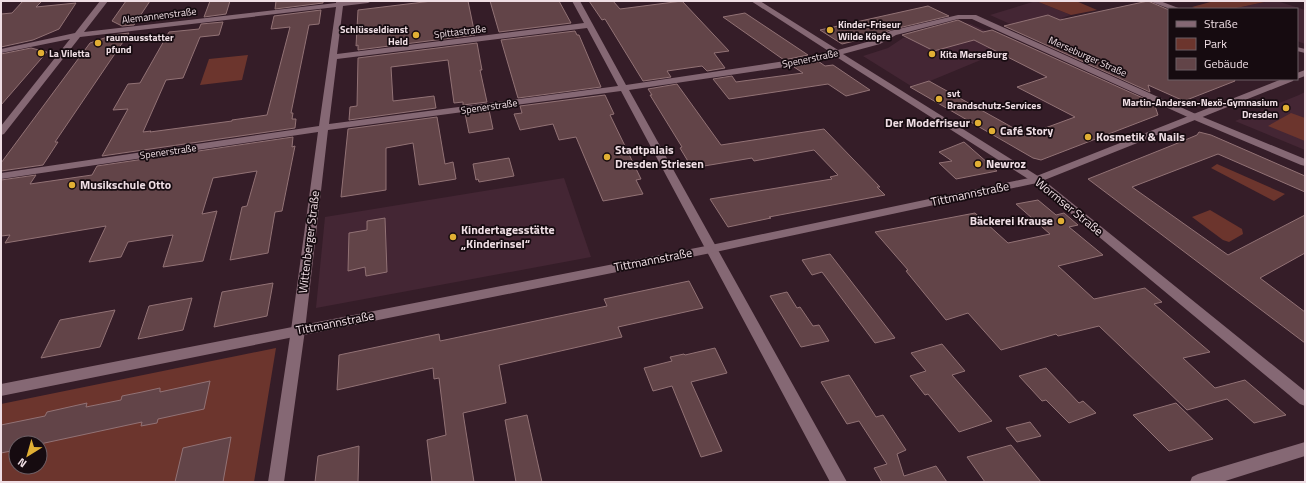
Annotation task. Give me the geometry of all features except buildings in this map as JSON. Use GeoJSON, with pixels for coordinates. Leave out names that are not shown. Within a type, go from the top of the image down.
{"type":"FeatureCollection","features":[{"type":"Feature","properties":{"kind":"street"},"geometry":{"type":"LineString","coordinates":[[1,132],[104,1]]}},
{"type":"Feature","properties":{"kind":"street","name":"Alemannenstraße"},"geometry":{"type":"LineString","coordinates":[[1,51],[76,35],[340,3],[368,1]]}},
{"type":"Feature","properties":{"kind":"street"},"geometry":{"type":"LineString","coordinates":[[576,1],[839,482]]}},
{"type":"Feature","properties":{"kind":"street","name":"Wormser Straße"},"geometry":{"type":"LineString","coordinates":[[755,1],[1036,180],[1305,400]]}},
{"type":"Feature","properties":{"kind":"street"},"geometry":{"type":"LineString","coordinates":[[1153,1],[1174,8]]}},
{"type":"Feature","properties":{"kind":"street","name":"Wittenberger Straße"},"geometry":{"type":"LineString","coordinates":[[276,482],[298,330],[340,3]]}},
{"type":"Feature","properties":{"kind":"street","name":"Spenerstraße"},"geometry":{"type":"LineString","coordinates":[[1,176],[323,128],[624,88],[785,64],[877,42],[892,33],[958,17],[973,16]]}},
{"type":"Feature","properties":{"kind":"street","name":"Merseburger Straße"},"geometry":{"type":"LineString","coordinates":[[973,16],[1195,117],[1305,162]]}},
{"type":"Feature","properties":{"kind":"street","name":"Spittastraße"},"geometry":{"type":"LineString","coordinates":[[333,57],[589,25]]}},
{"type":"Feature","properties":{"kind":"street","name":"Tittmannstraße"},"geometry":{"type":"LineString","coordinates":[[1,390],[711,249],[1036,180],[1288,80]]}},
{"type":"Feature","properties":{"kind":"street"},"geometry":{"type":"LineString","coordinates":[[1198,482],[1305,449]]}},
{"type":"Feature","properties":{"kind":"shaded area"},"geometry":{"type":"Polygon","coordinates":[[[1036,1],[1071,15],[1062,18],[1109,39],[1071,51],[990,15],[1036,1]]]}},
{"type":"Feature","properties":{"kind":"shaded area"},"geometry":{"type":"Polygon","coordinates":[[[1269,1],[1277,1],[1305,10],[1305,44],[1298,41],[1298,8],[1237,8],[1269,1]]]}},
{"type":"Feature","properties":{"kind":"shaded area","name":"Kita MerseBurg"},"geometry":{"type":"Polygon","coordinates":[[[965,23],[971,24],[997,36],[1000,52],[930,81],[911,86],[863,56],[888,48],[903,38],[965,23]]]}},
{"type":"Feature","properties":{"kind":"shaded area","name":"Martin-Andersen-Nexö-Gymnasium Dresden"},"geometry":{"type":"Polygon","coordinates":[[[1305,92],[1305,150],[1235,121],[1299,95],[1305,92]]]}},
{"type":"Feature","properties":{"kind":"shaded area","name":"Kindertagesstätte „Kinderinsel“"},"geometry":{"type":"Polygon","coordinates":[[[564,178],[591,257],[316,308],[325,217],[564,178]]]}},
{"type":"Feature","properties":{"kind":"green space"},"geometry":{"type":"Polygon","coordinates":[[[1036,1],[1076,1],[1097,10],[1071,15],[1036,1]]]}},
{"type":"Feature","properties":{"kind":"green space"},"geometry":{"type":"Polygon","coordinates":[[[1214,1],[1269,1],[1237,8],[1192,7],[1214,1]]]}},
{"type":"Feature","properties":{"kind":"green space"},"geometry":{"type":"Polygon","coordinates":[[[248,55],[242,80],[200,85],[209,59],[248,55]]]}},
{"type":"Feature","properties":{"kind":"green space"},"geometry":{"type":"Polygon","coordinates":[[[1291,113],[1305,118],[1305,141],[1268,126],[1291,113]]]}},
{"type":"Feature","properties":{"kind":"green space"},"geometry":{"type":"Polygon","coordinates":[[[1217,164],[1285,194],[1274,201],[1211,168],[1217,164]]]}},
{"type":"Feature","properties":{"kind":"green space"},"geometry":{"type":"Polygon","coordinates":[[[1210,210],[1242,229],[1243,234],[1229,242],[1223,240],[1192,217],[1210,210]]]}},
{"type":"Feature","properties":{"kind":"green space"},"geometry":{"type":"Polygon","coordinates":[[[276,348],[254,482],[1,482],[1,404],[276,348]]]}},
{"type":"Feature","properties":{"kind":"place","name":"Kinder-Friseur Wilde Köpfe"},"geometry":{"type":"Point","coordinates":[830,30]}},
{"type":"Feature","properties":{"kind":"place","name":"Schlüsseldienst Held"},"geometry":{"type":"Point","coordinates":[416,35]}},
{"type":"Feature","properties":{"kind":"place","name":"raumausstatter pfund"},"geometry":{"type":"Point","coordinates":[98,43]}},
{"type":"Feature","properties":{"kind":"place","name":"La Viletta"},"geometry":{"type":"Point","coordinates":[41,53]}},
{"type":"Feature","properties":{"kind":"place","name":"Kita MerseBurg"},"geometry":{"type":"Point","coordinates":[932,54]}},
{"type":"Feature","properties":{"kind":"place","name":"svt Brandschutz-Services"},"geometry":{"type":"Point","coordinates":[939,99]}},
{"type":"Feature","properties":{"kind":"place","name":"Martin-Andersen-Nexö-Gymnasium Dresden"},"geometry":{"type":"Point","coordinates":[1286,108]}},
{"type":"Feature","properties":{"kind":"place","name":"Der Modefriseur"},"geometry":{"type":"Point","coordinates":[978,123]}},
{"type":"Feature","properties":{"kind":"place","name":"Café Story"},"geometry":{"type":"Point","coordinates":[992,131]}},
{"type":"Feature","properties":{"kind":"place","name":"Kosmetik & Nails"},"geometry":{"type":"Point","coordinates":[1088,137]}},
{"type":"Feature","properties":{"kind":"place","name":"Stadtpalais Dresden Striesen"},"geometry":{"type":"Point","coordinates":[607,157]}},
{"type":"Feature","properties":{"kind":"place","name":"Newroz"},"geometry":{"type":"Point","coordinates":[978,164]}},
{"type":"Feature","properties":{"kind":"place","name":"Musikschule Otto"},"geometry":{"type":"Point","coordinates":[72,185]}},
{"type":"Feature","properties":{"kind":"place","name":"Bäckerei Krause"},"geometry":{"type":"Point","coordinates":[1061,221]}},
{"type":"Feature","properties":{"kind":"place","name":"Kindertagesstätte „Kinderinsel“"},"geometry":{"type":"Point","coordinates":[453,237]}}]}
